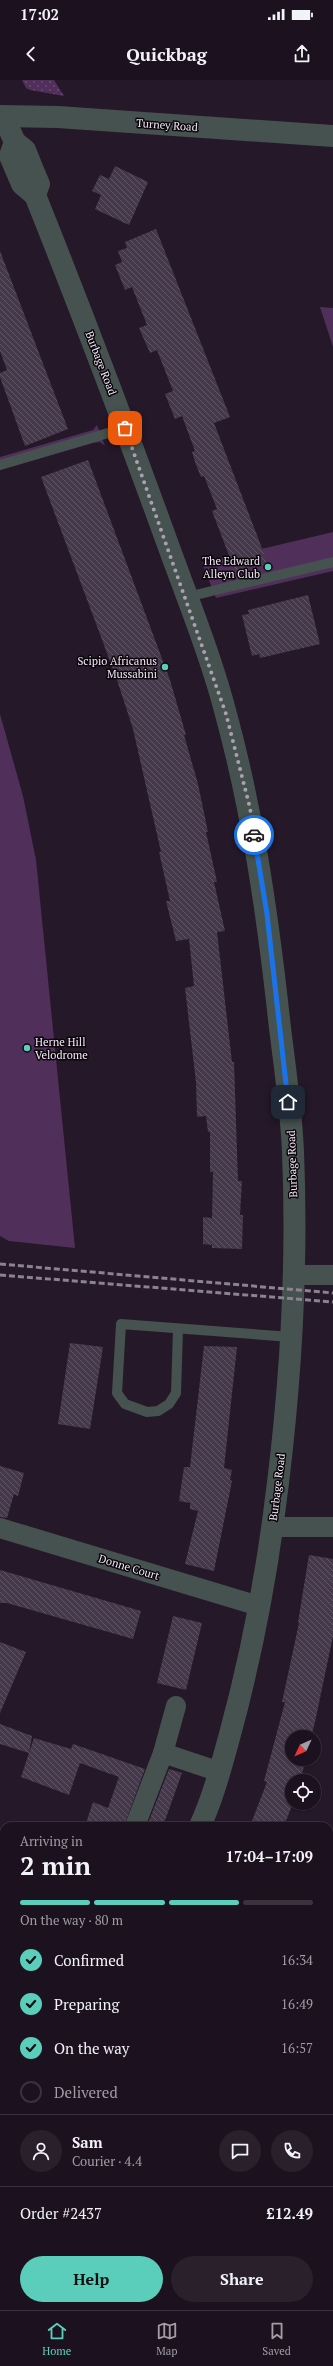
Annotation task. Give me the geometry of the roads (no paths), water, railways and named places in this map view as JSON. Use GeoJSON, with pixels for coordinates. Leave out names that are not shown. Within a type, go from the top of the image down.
{"type":"FeatureCollection","features":[{"type":"Feature","properties":{"kind":"street","name":"Turney Road"},"geometry":{"type":"LineString","coordinates":[[2,111],[58,118],[333,136]]}},
{"type":"Feature","properties":{"kind":"street","name":"Burbage Road"},"geometry":{"type":"LineString","coordinates":[[2,111],[15,142],[10,156],[22,184],[35,195],[125,428],[187,597],[226,714],[250,808],[267,914],[293,1150],[294,1274],[291,1337],[279,1473],[259,1606],[236,1713],[220,1772],[201,1822]]}},
{"type":"Feature","properties":{"kind":"street"},"geometry":{"type":"LineString","coordinates":[[294,1274],[333,1275]]}},
{"type":"Feature","properties":{"kind":"street"},"geometry":{"type":"LineString","coordinates":[[272,1527],[333,1527]]}},
{"type":"Feature","properties":{"kind":"street","name":"Donne Court"},"geometry":{"type":"LineString","coordinates":[[0,1528],[259,1606]]}},
{"type":"Feature","properties":{"kind":"street"},"geometry":{"type":"LineString","coordinates":[[137,1822],[163,1753],[176,1706]]}},
{"type":"Feature","properties":{"kind":"street"},"geometry":{"type":"LineString","coordinates":[[163,1753],[220,1772]]}},
{"type":"Feature","properties":{"kind":"lane"},"geometry":{"type":"LineString","coordinates":[[0,465],[125,428]]}},
{"type":"Feature","properties":{"kind":"lane"},"geometry":{"type":"LineString","coordinates":[[187,597],[333,562]]}},
{"type":"Feature","properties":{"kind":"lane"},"geometry":{"type":"LineString","coordinates":[[178,1329],[176,1393],[169,1404],[158,1412],[147,1412],[125,1404],[117,1393],[121,1324],[291,1337]]}},
{"type":"Feature","properties":{"kind":"railway"},"geometry":{"type":"LineString","coordinates":[[0,1264],[333,1293]]}},
{"type":"Feature","properties":{"kind":"railway"},"geometry":{"type":"LineString","coordinates":[[0,1275],[333,1302]]}},
{"type":"Feature","properties":{"kind":"place","name":"The Edward Alleyn Club"},"geometry":{"type":"Point","coordinates":[268,567]}},
{"type":"Feature","properties":{"kind":"place","name":"Scipio Africanus Mussabini"},"geometry":{"type":"Point","coordinates":[165,667]}},
{"type":"Feature","properties":{"kind":"place","name":"Herne Hill Velodrome"},"geometry":{"type":"Point","coordinates":[27,1048]}}]}
